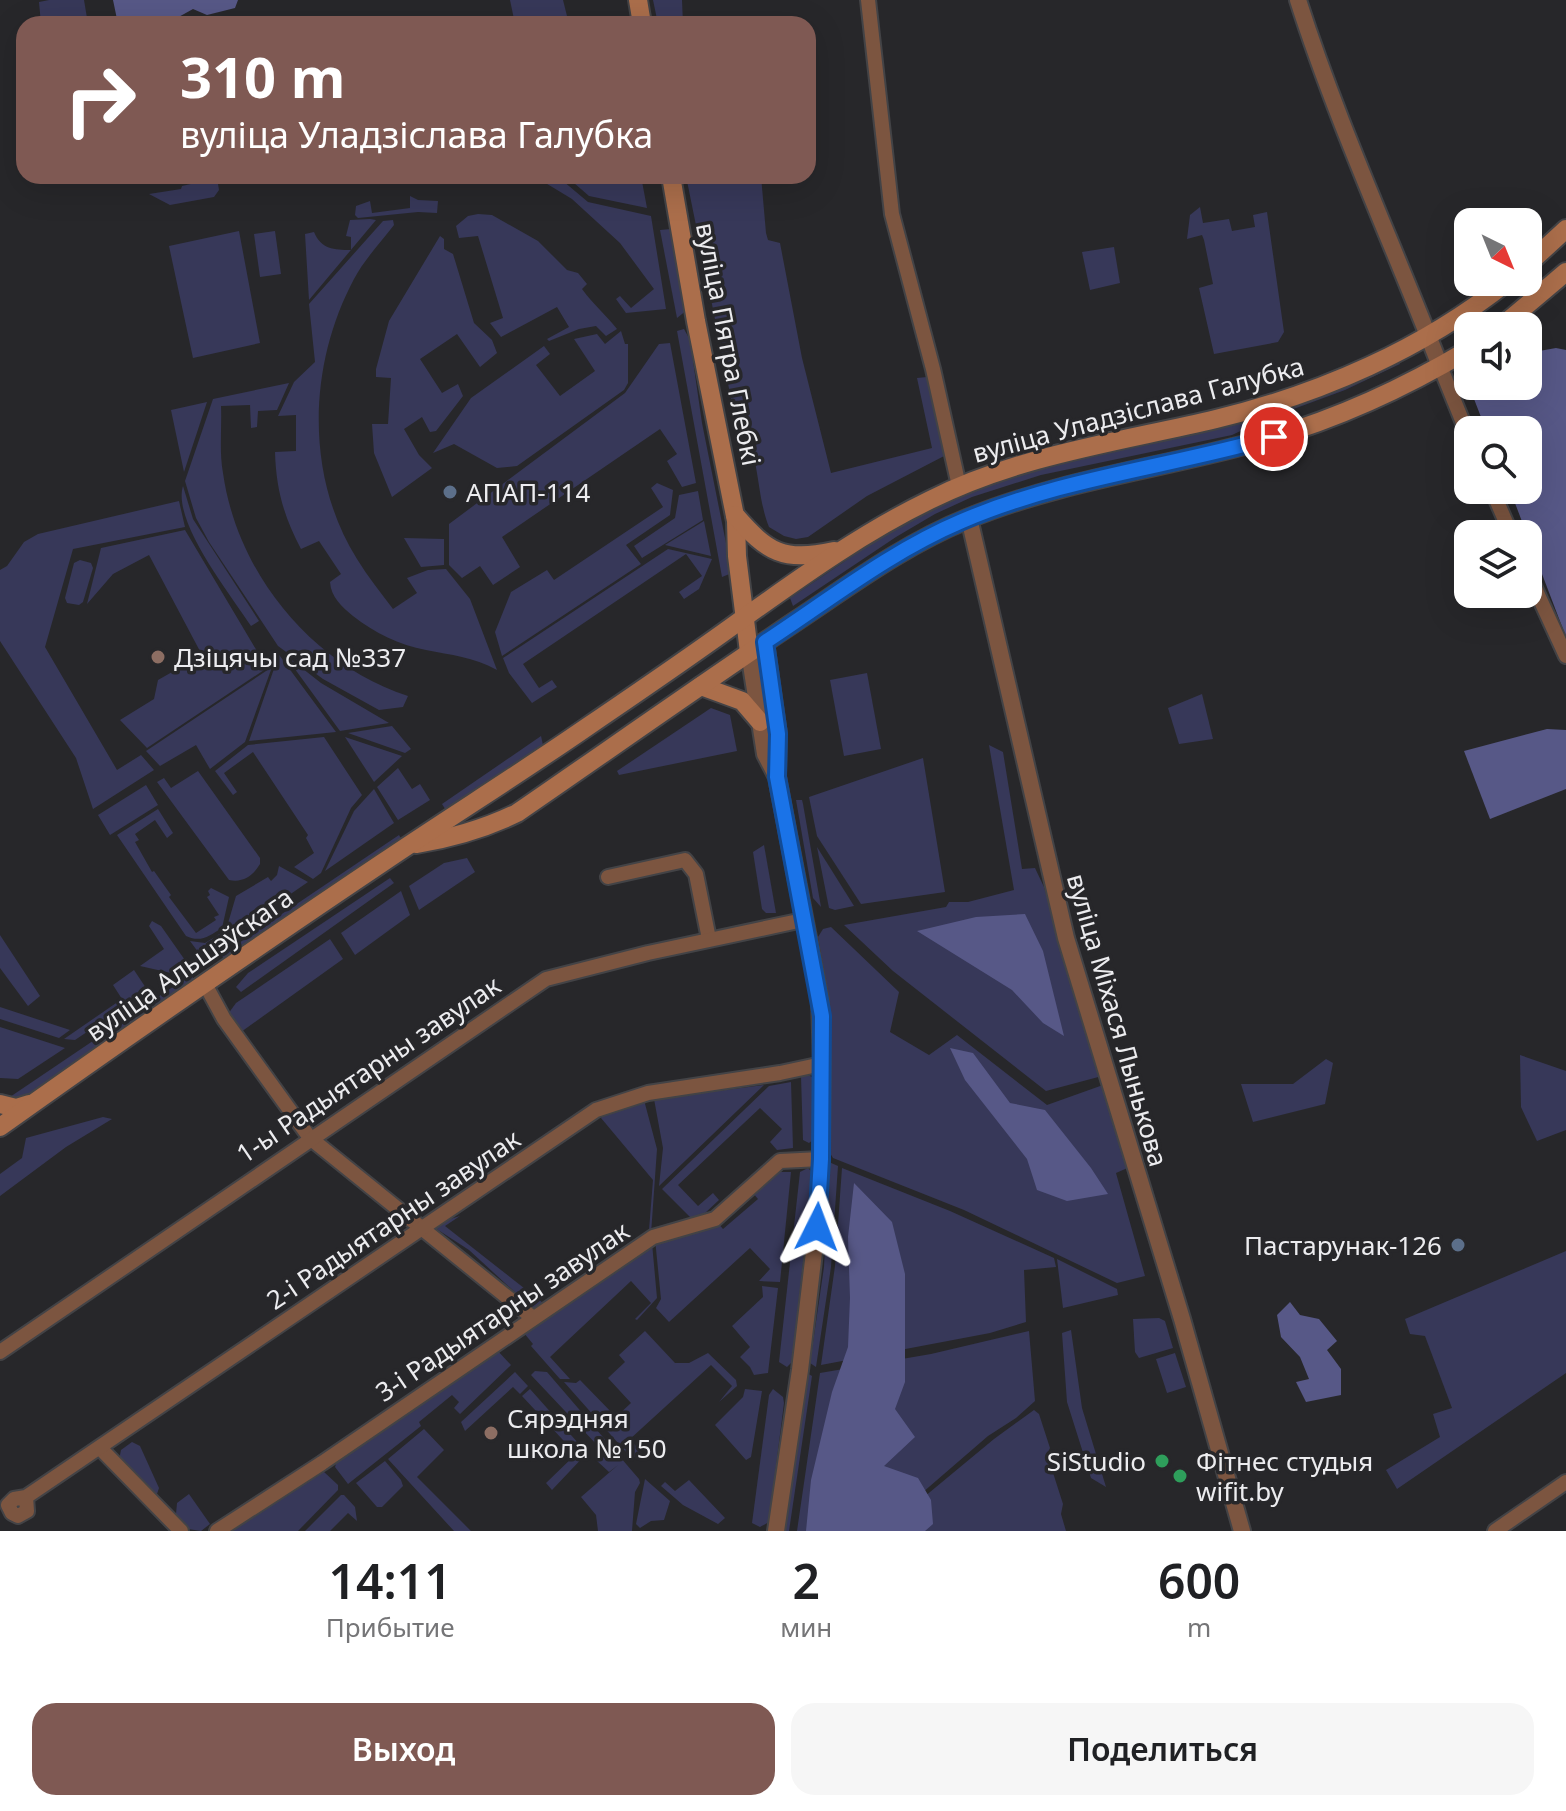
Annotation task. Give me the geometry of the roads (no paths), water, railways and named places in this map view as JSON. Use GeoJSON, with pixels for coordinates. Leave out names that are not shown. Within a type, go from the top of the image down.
{"type":"FeatureCollection","features":[{"type":"Feature","properties":{"kind":"main road","name":"вуліца Пятра Глебкі"},"geometry":{"type":"LineString","coordinates":[[672,184],[757,647]]}},
{"type":"Feature","properties":{"kind":"main road"},"geometry":{"type":"LineString","coordinates":[[1542,251],[1566,229]]}},
{"type":"Feature","properties":{"kind":"main road"},"geometry":{"type":"LineString","coordinates":[[1519,312],[1566,272]]}},
{"type":"Feature","properties":{"kind":"main road","name":"вуліца Уладзіслава Галубка"},"geometry":{"type":"LineString","coordinates":[[751,613],[844,548],[959,486],[1054,455],[1274,403],[1350,374],[1428,336],[1488,296]]}},
{"type":"Feature","properties":{"kind":"main road"},"geometry":{"type":"LineString","coordinates":[[757,647],[888,560],[969,518],[1065,486],[1274,437],[1353,408],[1454,358]]}},
{"type":"Feature","properties":{"kind":"main road"},"geometry":{"type":"LineString","coordinates":[[735,518],[756,540],[781,554],[806,557],[844,548]]}},
{"type":"Feature","properties":{"kind":"main road","name":"вуліца Альшэўскага"},"geometry":{"type":"LineString","coordinates":[[0,1127],[751,613]]}},
{"type":"Feature","properties":{"kind":"main road","name":"вуліца Альшэўскага"},"geometry":{"type":"LineString","coordinates":[[409,845],[455,838],[517,813],[757,647]]}},
{"type":"Feature","properties":{"kind":"main road"},"geometry":{"type":"LineString","coordinates":[[701,686],[742,701],[760,722]]}},
{"type":"Feature","properties":{"kind":"main road"},"geometry":{"type":"LineString","coordinates":[[0,1104],[22,1107],[39,1099]]}},
{"type":"Feature","properties":{"kind":"street"},"geometry":{"type":"LineString","coordinates":[[868,0],[892,214],[933,369],[959,486]]}},
{"type":"Feature","properties":{"kind":"street"},"geometry":{"type":"LineString","coordinates":[[1298,0],[1365,184],[1460,416]]}},
{"type":"Feature","properties":{"kind":"street","name":"вуліца Міхася Лынькова"},"geometry":{"type":"LineString","coordinates":[[969,518],[1066,938],[1182,1319],[1242,1531]]}},
{"type":"Feature","properties":{"kind":"street"},"geometry":{"type":"LineString","coordinates":[[1542,604],[1566,656]]}},
{"type":"Feature","properties":{"kind":"street","name":"вуліца Пятра Глебкі"},"geometry":{"type":"LineString","coordinates":[[757,647],[760,722],[765,754],[777,777]]}},
{"type":"Feature","properties":{"kind":"street","name":"вуліца Пятра Глебкі"},"geometry":{"type":"LineString","coordinates":[[757,647],[778,734],[777,777],[820,1000],[822,1064],[817,1227],[776,1531]]}},
{"type":"Feature","properties":{"kind":"street"},"geometry":{"type":"LineString","coordinates":[[608,877],[685,860],[696,874],[709,939]]}},
{"type":"Feature","properties":{"kind":"street","name":"1-ы Радыятарны завулак"},"geometry":{"type":"LineString","coordinates":[[0,1352],[546,979],[709,939],[803,920]]}},
{"type":"Feature","properties":{"kind":"street"},"geometry":{"type":"LineString","coordinates":[[205,984],[224,1019],[310,1138],[533,1318]]}},
{"type":"Feature","properties":{"kind":"street","name":"2-і Радыятарны завулак"},"geometry":{"type":"LineString","coordinates":[[26,1497],[101,1449],[596,1110],[648,1093],[822,1064]]}},
{"type":"Feature","properties":{"kind":"street","name":"3-і Радыятарны завулак"},"geometry":{"type":"LineString","coordinates":[[217,1531],[653,1237],[715,1219],[780,1161],[821,1159]]}},
{"type":"Feature","properties":{"kind":"street"},"geometry":{"type":"LineString","coordinates":[[101,1449],[181,1531]]}},
{"type":"Feature","properties":{"kind":"street"},"geometry":{"type":"LineString","coordinates":[[1495,1531],[1566,1482]]}},
{"type":"Feature","properties":{"kind":"place","name":"АПАП-114"},"geometry":{"type":"Point","coordinates":[450,492]}},
{"type":"Feature","properties":{"kind":"place","name":"Дзіцячы сад №337"},"geometry":{"type":"Point","coordinates":[158,657]}},
{"type":"Feature","properties":{"kind":"place","name":"Пастарунак-126"},"geometry":{"type":"Point","coordinates":[1458,1245]}},
{"type":"Feature","properties":{"kind":"place","name":"Сярэдняя школа №150"},"geometry":{"type":"Point","coordinates":[491,1433]}},
{"type":"Feature","properties":{"kind":"place","name":"SiStudio"},"geometry":{"type":"Point","coordinates":[1162,1461]}},
{"type":"Feature","properties":{"kind":"place","name":"Фітнес студыя wifit.by"},"geometry":{"type":"Point","coordinates":[1180,1476]}}]}
